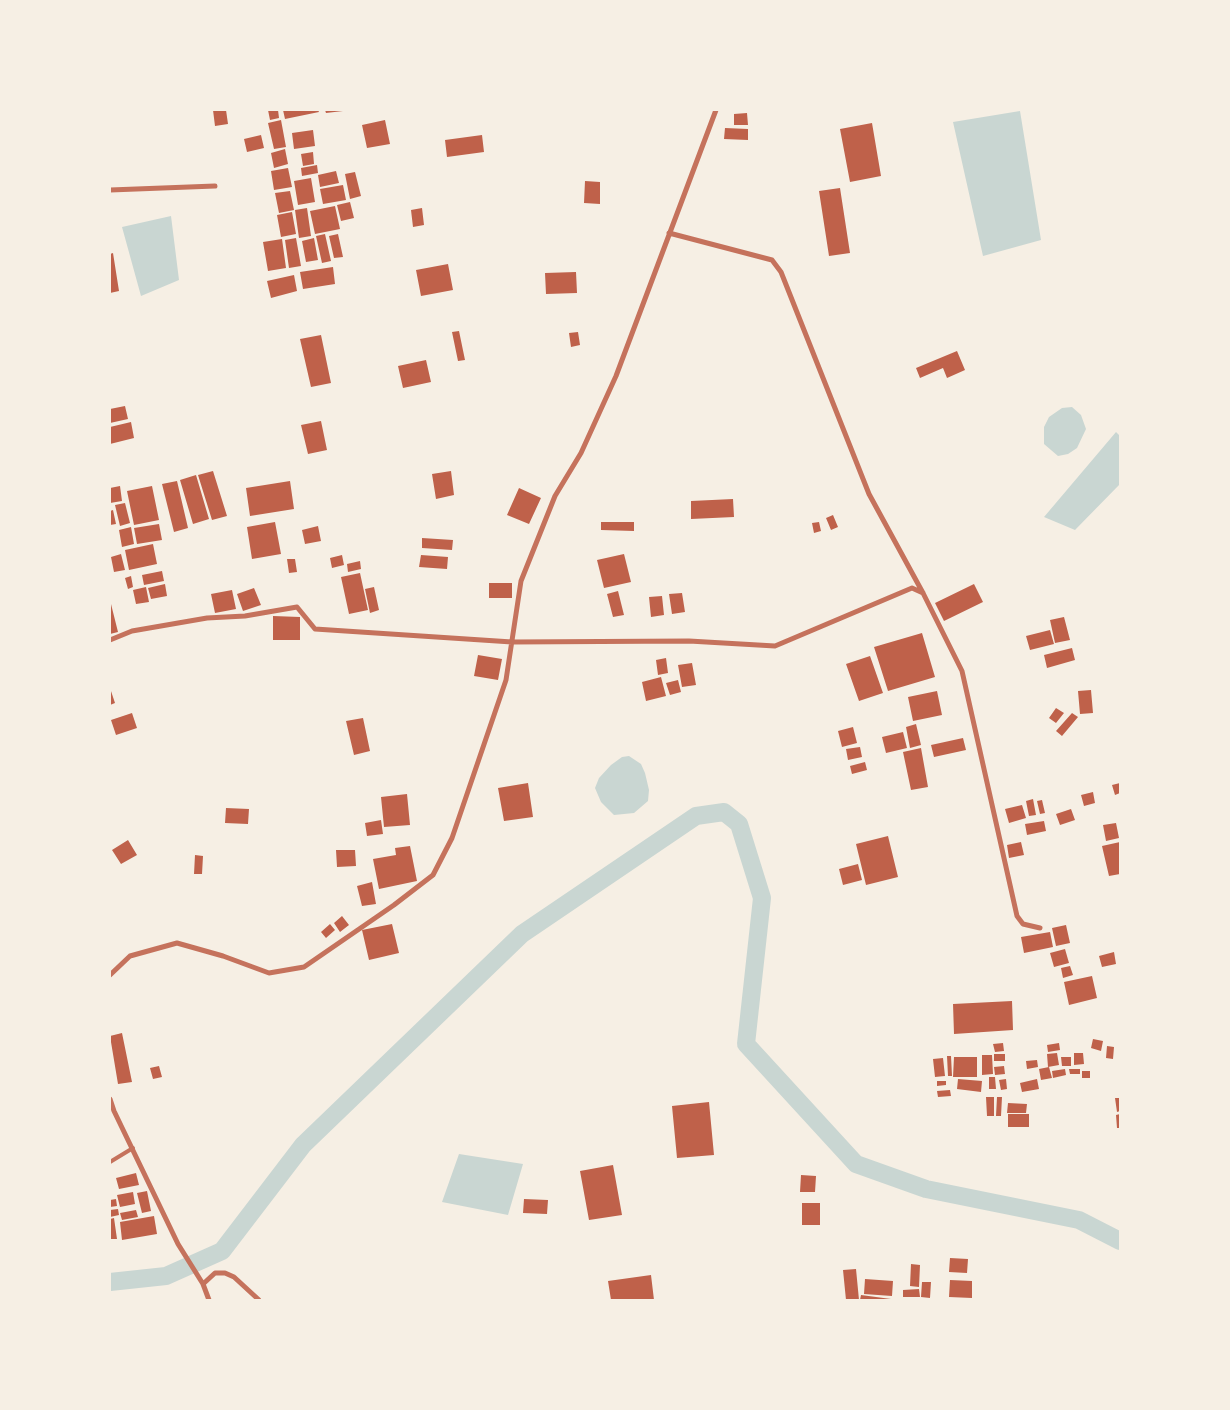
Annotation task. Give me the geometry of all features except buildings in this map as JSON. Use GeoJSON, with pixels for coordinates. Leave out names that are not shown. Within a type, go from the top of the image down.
{"type":"FeatureCollection","features":[{"type":"Feature","properties":{"kind":"street"},"geometry":{"type":"LineString","coordinates":[[110,975],[130,956],[177,944],[223,956],[269,973],[304,967],[394,905],[433,875],[452,838],[506,680],[521,580],[555,496],[581,454],[616,376],[716,110]]}},
{"type":"Feature","properties":{"kind":"street"},"geometry":{"type":"LineString","coordinates":[[110,190],[215,186]]}},
{"type":"Feature","properties":{"kind":"street"},"geometry":{"type":"LineString","coordinates":[[669,233],[772,260],[781,272],[869,494],[923,593],[962,671],[1017,916],[1023,924],[1040,928]]}},
{"type":"Feature","properties":{"kind":"street"},"geometry":{"type":"LineString","coordinates":[[110,640],[132,631],[297,607],[315,628],[512,642],[689,641],[775,646],[912,588],[923,593]]}},
{"type":"Feature","properties":{"kind":"street"},"geometry":{"type":"LineString","coordinates":[[110,1099],[178,1244],[203,1284],[209,1300]]}},
{"type":"Feature","properties":{"kind":"street"},"geometry":{"type":"LineString","coordinates":[[203,1284],[215,1273],[224,1273],[234,1276],[259,1300]]}},
{"type":"Feature","properties":{"kind":"lane"},"geometry":{"type":"LineString","coordinates":[[110,1162],[133,1148]]}},
{"type":"Feature","properties":{"kind":"shaded area"},"geometry":{"type":"Polygon","coordinates":[[[1020,111],[1041,240],[983,256],[953,122],[1020,111]]]}},
{"type":"Feature","properties":{"kind":"shaded area"},"geometry":{"type":"Polygon","coordinates":[[[171,216],[179,280],[141,296],[122,227],[171,216]]]}},
{"type":"Feature","properties":{"kind":"shaded area"},"geometry":{"type":"Polygon","coordinates":[[[1072,407],[1081,415],[1086,429],[1077,448],[1068,454],[1058,456],[1044,444],[1044,427],[1049,417],[1062,408],[1072,407]]]}},
{"type":"Feature","properties":{"kind":"shaded area"},"geometry":{"type":"Polygon","coordinates":[[[1116,432],[1120,436],[1120,484],[1075,530],[1044,517],[1116,432]]]}},
{"type":"Feature","properties":{"kind":"shaded area"},"geometry":{"type":"Polygon","coordinates":[[[629,756],[641,764],[645,773],[649,790],[648,801],[634,813],[614,815],[601,802],[595,788],[599,778],[611,765],[622,757],[629,756]]]}},
{"type":"Feature","properties":{"kind":"shaded area"},"geometry":{"type":"Polygon","coordinates":[[[459,1154],[523,1164],[508,1215],[442,1202],[459,1154]]]}},
{"type":"Feature","properties":{"kind":"waterway"},"geometry":{"type":"LineString","coordinates":[[110,1282],[166,1276],[222,1251],[303,1145],[522,934],[696,816],[724,812],[739,824],[762,898],[746,1044],[856,1164],[926,1189],[1079,1220],[1120,1241]]}}]}
